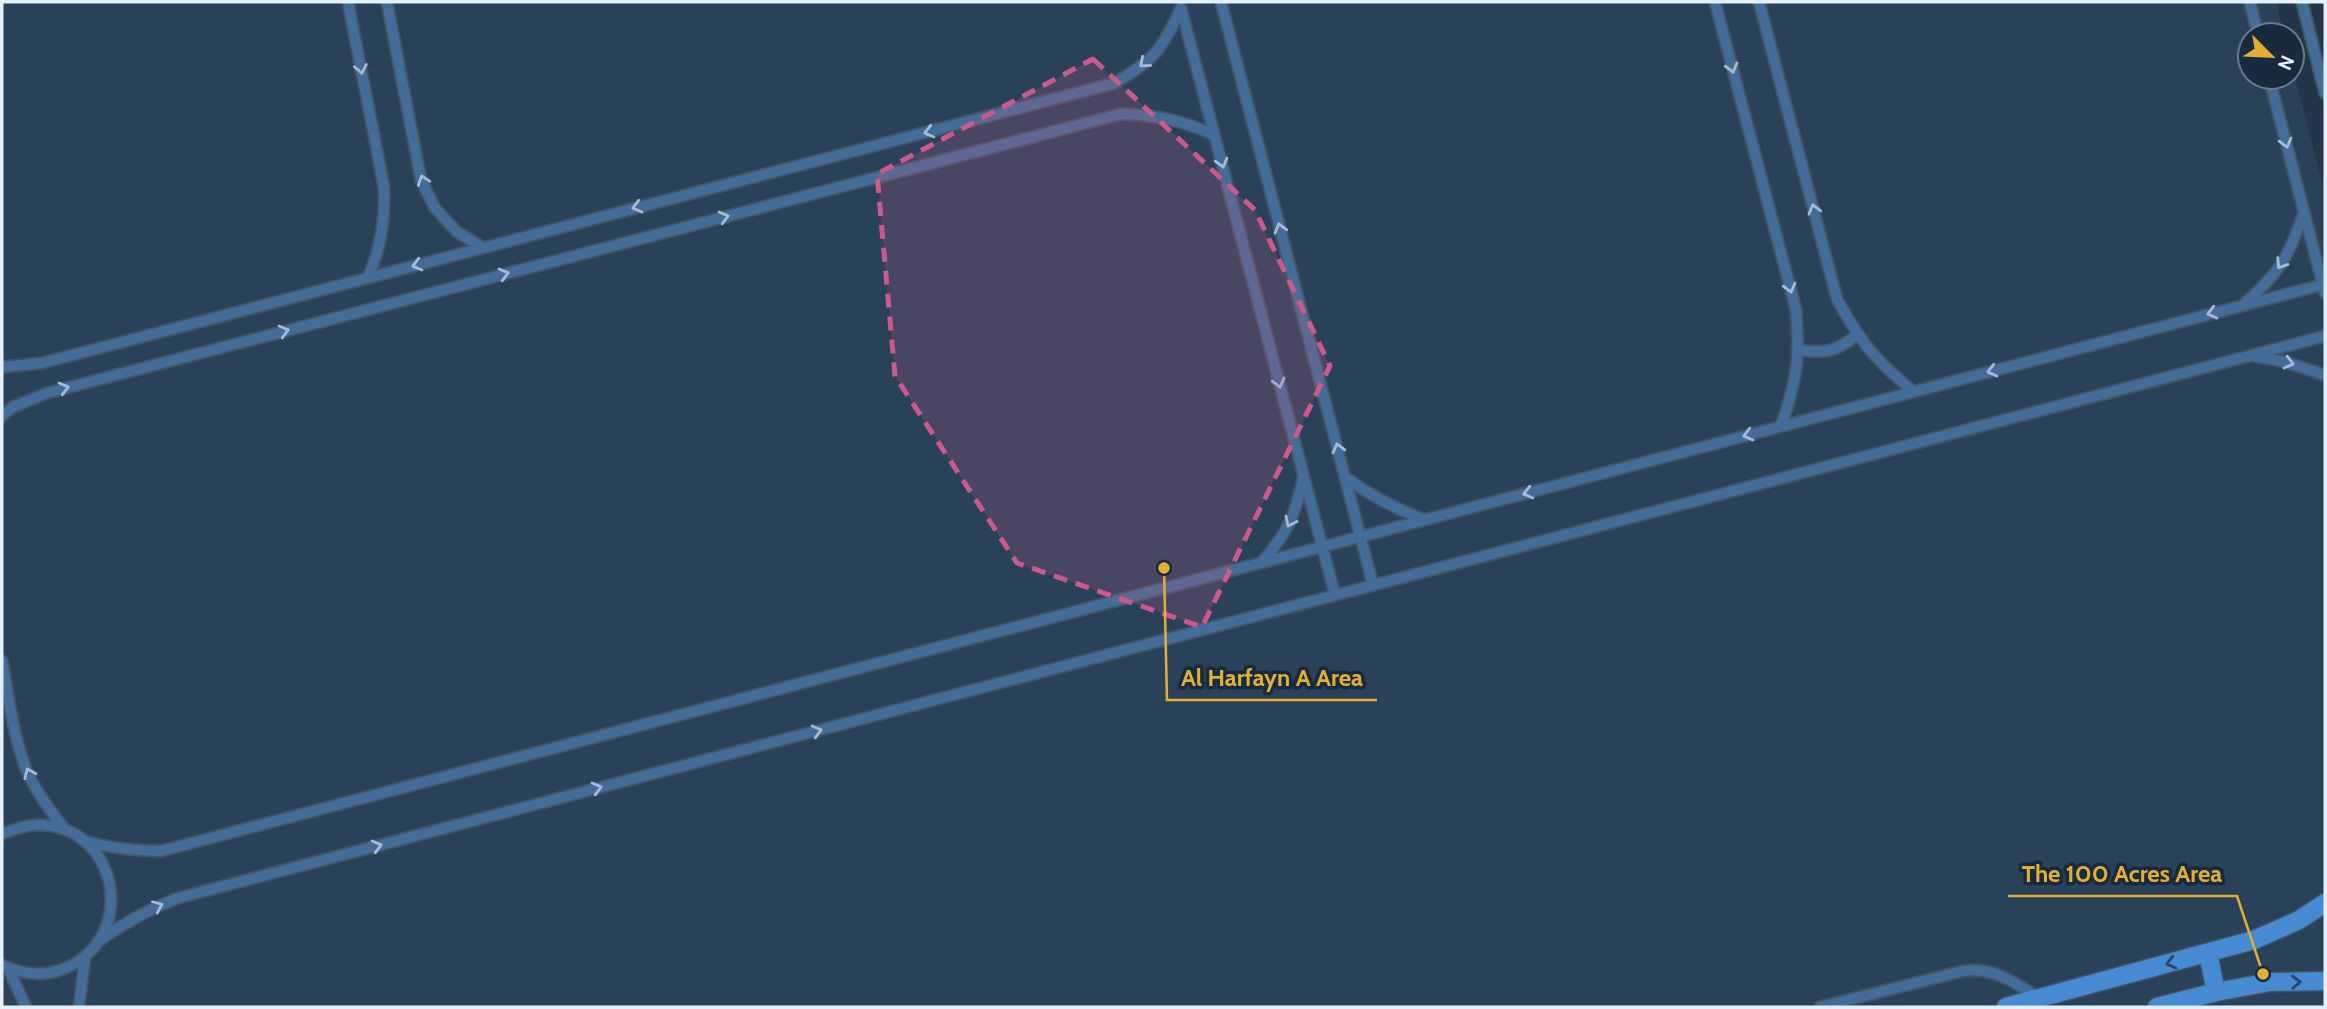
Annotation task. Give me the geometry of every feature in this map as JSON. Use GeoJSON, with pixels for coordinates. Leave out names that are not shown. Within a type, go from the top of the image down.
{"type":"FeatureCollection","features":[{"type":"Feature","properties":{"kind":"street"},"geometry":{"type":"LineString","coordinates":[[2006,1007],[2254,940],[2299,920],[2325,903]]}},
{"type":"Feature","properties":{"kind":"street"},"geometry":{"type":"LineString","coordinates":[[2208,953],[2216,992]]}},
{"type":"Feature","properties":{"kind":"street"},"geometry":{"type":"LineString","coordinates":[[2157,1007],[2270,982],[2325,981]]}},
{"type":"Feature","properties":{"kind":"lane"},"geometry":{"type":"LineString","coordinates":[[348,2],[384,187],[385,218],[382,239],[368,278]]}},
{"type":"Feature","properties":{"kind":"lane"},"geometry":{"type":"LineString","coordinates":[[387,2],[421,180],[435,208],[456,231],[483,248]]}},
{"type":"Feature","properties":{"kind":"lane"},"geometry":{"type":"LineString","coordinates":[[1221,2],[1373,585]]}},
{"type":"Feature","properties":{"kind":"lane"},"geometry":{"type":"LineString","coordinates":[[1715,2],[1796,310],[1799,350],[1794,389],[1781,426]]}},
{"type":"Feature","properties":{"kind":"lane"},"geometry":{"type":"LineString","coordinates":[[1759,2],[1837,299],[1857,335],[1883,366],[1914,392]]}},
{"type":"Feature","properties":{"kind":"lane"},"geometry":{"type":"LineString","coordinates":[[2250,2],[2255,21]]}},
{"type":"Feature","properties":{"kind":"lane"},"geometry":{"type":"LineString","coordinates":[[2302,2],[2325,93]]}},
{"type":"Feature","properties":{"kind":"lane"},"geometry":{"type":"LineString","coordinates":[[2,367],[42,363],[1115,83],[1144,65],[1167,39],[1180,5]]}},
{"type":"Feature","properties":{"kind":"lane"},"geometry":{"type":"LineString","coordinates":[[1180,5],[1335,595]]}},
{"type":"Feature","properties":{"kind":"lane"},"geometry":{"type":"LineString","coordinates":[[2,834],[21,827],[44,825],[65,830],[85,841],[135,851],[161,850],[2242,305],[2325,287],[2273,91]]}},
{"type":"Feature","properties":{"kind":"lane"},"geometry":{"type":"LineString","coordinates":[[2,416],[13,407],[47,393],[1121,114],[1153,115],[1185,122],[1214,135]]}},
{"type":"Feature","properties":{"kind":"lane"},"geometry":{"type":"LineString","coordinates":[[2242,305],[2271,280],[2292,248],[2304,212]]}},
{"type":"Feature","properties":{"kind":"lane"},"geometry":{"type":"LineString","coordinates":[[1799,350],[1820,353],[1840,348],[1857,335]]}},
{"type":"Feature","properties":{"kind":"lane"},"geometry":{"type":"LineString","coordinates":[[99,941],[150,909],[178,898],[2325,336]]}},
{"type":"Feature","properties":{"kind":"lane"},"geometry":{"type":"LineString","coordinates":[[2251,355],[2285,362],[2325,375]]}},
{"type":"Feature","properties":{"kind":"lane"},"geometry":{"type":"LineString","coordinates":[[1262,562],[1283,537],[1297,508],[1304,476]]}},
{"type":"Feature","properties":{"kind":"lane"},"geometry":{"type":"LineString","coordinates":[[1345,477],[1396,510],[1425,520]]}},
{"type":"Feature","properties":{"kind":"lane"},"geometry":{"type":"LineString","coordinates":[[2,661],[16,735],[26,769],[43,801],[65,830]]}},
{"type":"Feature","properties":{"kind":"lane"},"geometry":{"type":"LineString","coordinates":[[5,967],[43,974],[65,969],[85,957],[99,941],[108,924],[112,906],[111,888],[106,870],[85,841]]}},
{"type":"Feature","properties":{"kind":"lane"},"geometry":{"type":"LineString","coordinates":[[79,1007],[85,957]]}},
{"type":"Feature","properties":{"kind":"lane"},"geometry":{"type":"LineString","coordinates":[[5,967],[26,1007]]}},
{"type":"Feature","properties":{"kind":"lane"},"geometry":{"type":"LineString","coordinates":[[1819,1007],[1976,969],[2002,975],[2039,998]]}},
{"type":"Feature","properties":{"kind":"highlighted area"},"geometry":{"type":"Polygon","coordinates":[[[1093,59],[1255,210],[1330,366],[1202,627],[1017,563],[895,376],[877,174],[1093,59]]]}},
{"type":"Feature","properties":{"kind":"shaded area"},"geometry":{"type":"Polygon","coordinates":[[[2,2],[2276,2],[2281,21],[2236,21],[2236,91],[2299,91],[2325,194],[2325,1007],[2,1007],[2,2]]]}},
{"type":"Feature","properties":{"kind":"place","name":"Al Harfayn A Area"},"geometry":{"type":"Point","coordinates":[1164,568]}},
{"type":"Feature","properties":{"kind":"place","name":"The 100 Acres Area"},"geometry":{"type":"Point","coordinates":[2263,974]}}]}
